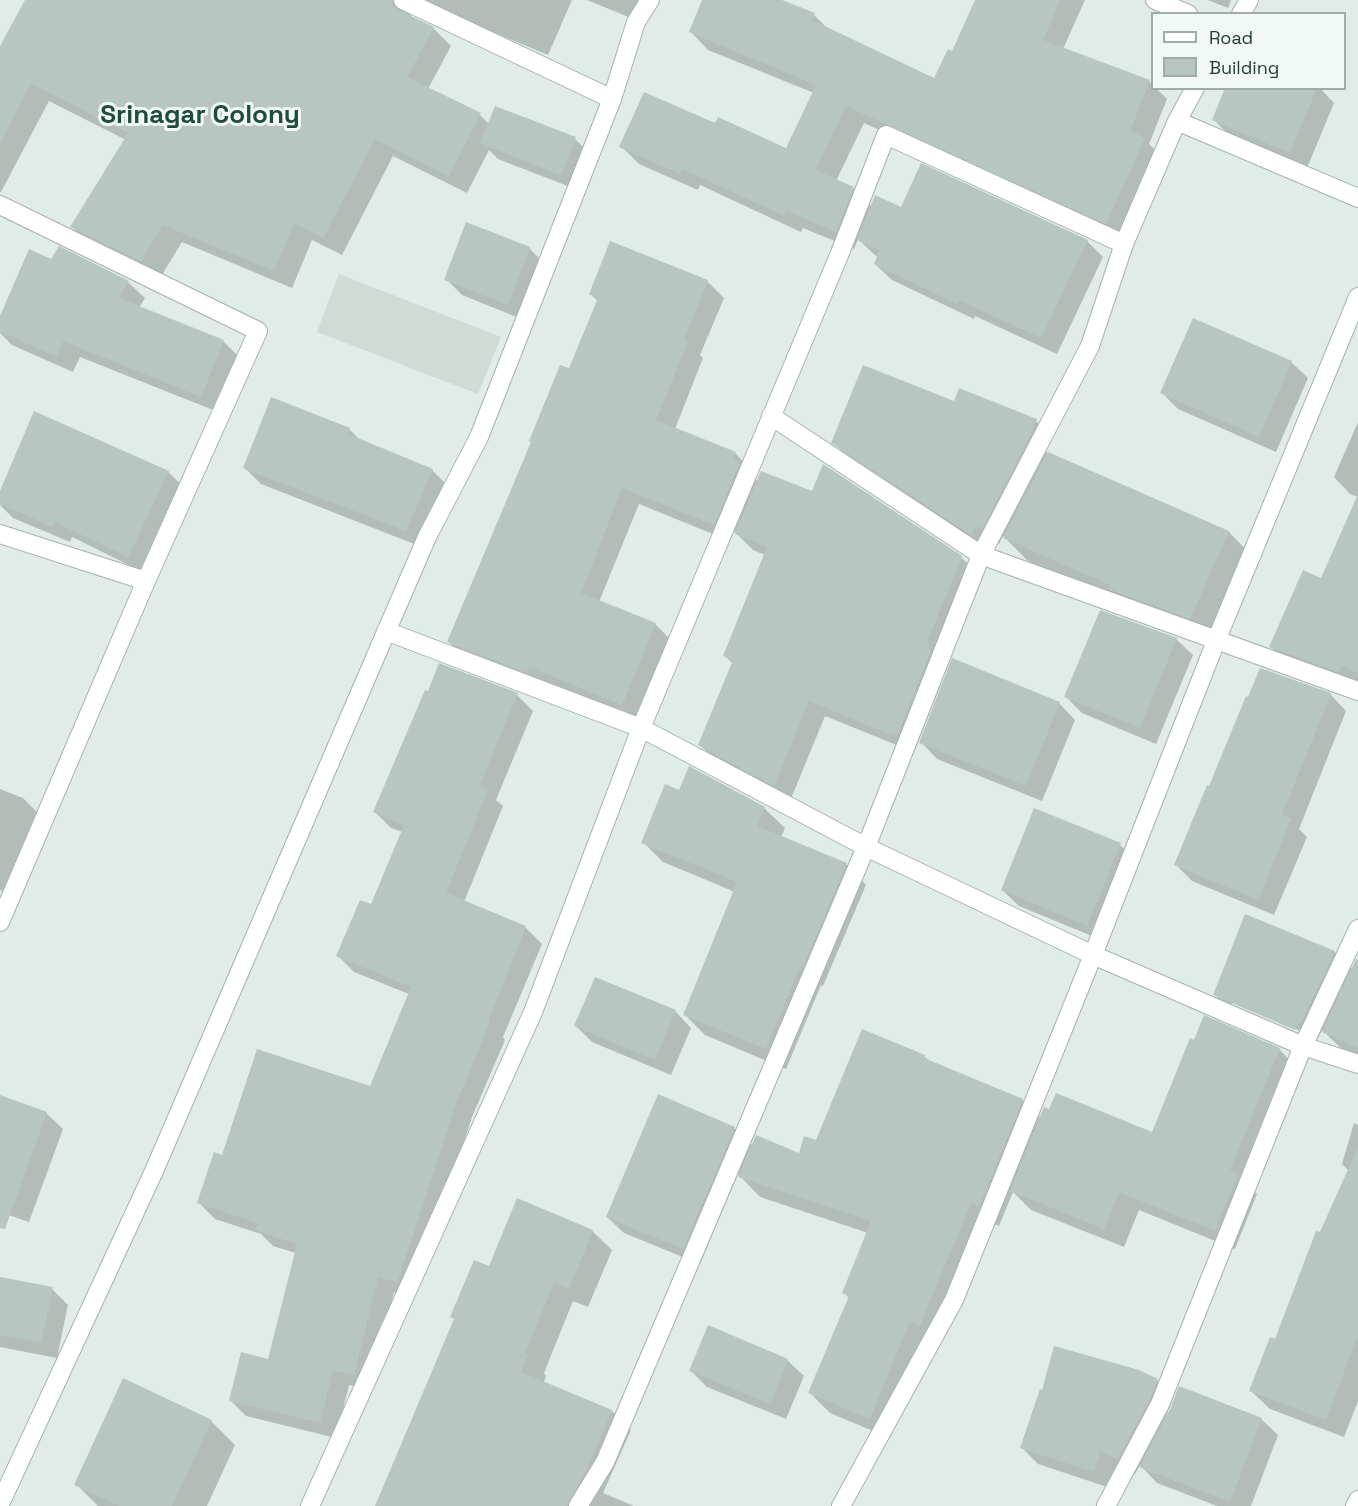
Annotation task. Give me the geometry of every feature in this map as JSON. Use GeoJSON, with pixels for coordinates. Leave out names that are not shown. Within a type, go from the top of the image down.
{"type":"FeatureCollection","features":[{"type":"Feature","properties":{"kind":"street"},"geometry":{"type":"LineString","coordinates":[[403,0],[612,99]]}},
{"type":"Feature","properties":{"kind":"street"},"geometry":{"type":"LineString","coordinates":[[0,1504],[154,1171],[427,537],[479,437],[612,99],[636,22],[650,0]]}},
{"type":"Feature","properties":{"kind":"street"},"geometry":{"type":"LineString","coordinates":[[1155,0],[1183,12]]}},
{"type":"Feature","properties":{"kind":"street"},"geometry":{"type":"LineString","coordinates":[[578,1506],[605,1462],[866,847],[981,555],[1090,346],[1124,244],[1177,121],[1194,90]]}},
{"type":"Feature","properties":{"kind":"street"},"geometry":{"type":"LineString","coordinates":[[1177,121],[1358,198]]}},
{"type":"Feature","properties":{"kind":"street"},"geometry":{"type":"LineString","coordinates":[[310,1506],[534,1012],[640,728],[840,253],[886,135],[1124,244]]}},
{"type":"Feature","properties":{"kind":"street"},"geometry":{"type":"LineString","coordinates":[[0,206],[258,331],[146,581],[0,922]]}},
{"type":"Feature","properties":{"kind":"street"},"geometry":{"type":"LineString","coordinates":[[841,1506],[954,1300],[1216,641],[1358,297]]}},
{"type":"Feature","properties":{"kind":"street"},"geometry":{"type":"LineString","coordinates":[[771,416],[981,555],[1358,691]]}},
{"type":"Feature","properties":{"kind":"street"},"geometry":{"type":"LineString","coordinates":[[0,534],[146,581]]}},
{"type":"Feature","properties":{"kind":"street"},"geometry":{"type":"LineString","coordinates":[[386,631],[640,728],[866,847],[1093,955],[1303,1046],[1358,1064]]}},
{"type":"Feature","properties":{"kind":"street"},"geometry":{"type":"LineString","coordinates":[[1106,1506],[1160,1404],[1303,1046],[1358,929]]}},
{"type":"Feature","properties":{"kind":"street"},"geometry":{"type":"LineString","coordinates":[[1355,1506],[1358,1500]]}},
{"type":"Feature","properties":{"kind":"shaded area"},"geometry":{"type":"Polygon","coordinates":[[[339,274],[501,337],[478,394],[317,332],[339,274]]]}},
{"type":"Feature","properties":{"kind":"building"},"geometry":{"type":"Polygon","coordinates":[[[25,0],[392,0],[393,6],[398,10],[434,27],[407,77],[481,113],[449,176],[375,139],[323,238],[294,223],[274,271],[163,225],[141,261],[70,227],[128,133],[31,84],[0,143],[0,46],[25,0]]]}},
{"type":"Feature","properties":{"kind":"building"},"geometry":{"type":"Polygon","coordinates":[[[702,0],[782,0],[815,13],[812,20],[934,78],[948,49],[952,51],[975,0],[1060,0],[1043,40],[1150,80],[1130,131],[1145,138],[1106,224],[846,106],[815,170],[854,187],[836,232],[786,211],[784,216],[683,169],[680,174],[619,147],[644,92],[715,123],[718,117],[786,148],[816,85],[689,32],[702,0]]]}},
{"type":"Feature","properties":{"kind":"building"},"geometry":{"type":"Polygon","coordinates":[[[1224,90],[1316,90],[1290,153],[1212,120],[1224,90]]]}},
{"type":"Feature","properties":{"kind":"building"},"geometry":{"type":"Polygon","coordinates":[[[495,106],[576,137],[561,175],[480,143],[495,106]]]}},
{"type":"Feature","properties":{"kind":"building"},"geometry":{"type":"Polygon","coordinates":[[[921,163],[1088,240],[1041,338],[959,300],[957,304],[874,264],[880,250],[857,240],[875,195],[901,207],[921,163]]]}},
{"type":"Feature","properties":{"kind":"building"},"geometry":{"type":"Polygon","coordinates":[[[466,222],[530,247],[508,305],[444,280],[466,222]]]}},
{"type":"Feature","properties":{"kind":"building"},"geometry":{"type":"Polygon","coordinates":[[[610,241],[708,280],[684,339],[688,341],[656,420],[736,452],[733,459],[740,462],[714,525],[622,488],[581,593],[656,623],[622,705],[529,667],[527,673],[447,642],[531,442],[529,441],[560,365],[569,368],[598,298],[589,294],[610,241]]]}},
{"type":"Feature","properties":{"kind":"building"},"geometry":{"type":"Polygon","coordinates":[[[59,246],[129,281],[119,298],[224,340],[201,397],[63,341],[57,357],[0,332],[0,316],[29,249],[51,259],[59,246]]]}},
{"type":"Feature","properties":{"kind":"building"},"geometry":{"type":"Polygon","coordinates":[[[1193,318],[1292,361],[1259,437],[1160,393],[1193,318]]]}},
{"type":"Feature","properties":{"kind":"building"},"geometry":{"type":"Polygon","coordinates":[[[863,365],[954,401],[959,388],[1037,419],[982,529],[975,526],[971,535],[831,443],[863,365]]]}},
{"type":"Feature","properties":{"kind":"building"},"geometry":{"type":"Polygon","coordinates":[[[271,397],[350,428],[348,434],[433,469],[406,531],[243,468],[271,397]]]}},
{"type":"Feature","properties":{"kind":"building"},"geometry":{"type":"Polygon","coordinates":[[[34,411],[169,471],[128,557],[55,522],[53,527],[0,504],[0,491],[34,411]]]}},
{"type":"Feature","properties":{"kind":"building"},"geometry":{"type":"Polygon","coordinates":[[[1048,452],[1229,531],[1190,619],[1109,589],[1110,585],[1003,538],[1048,452]]]}},
{"type":"Feature","properties":{"kind":"building"},"geometry":{"type":"Polygon","coordinates":[[[823,464],[962,556],[927,642],[930,643],[928,649],[931,650],[898,734],[892,735],[809,701],[774,786],[698,745],[733,660],[723,656],[767,547],[735,534],[761,471],[812,491],[823,464]]]}},
{"type":"Feature","properties":{"kind":"building"},"geometry":{"type":"Polygon","coordinates":[[[1358,494],[1358,673],[1342,666],[1339,672],[1269,647],[1303,570],[1321,578],[1358,494]]]}},
{"type":"Feature","properties":{"kind":"building"},"geometry":{"type":"Polygon","coordinates":[[[1100,610],[1177,638],[1140,728],[1064,697],[1100,610]]]}},
{"type":"Feature","properties":{"kind":"building"},"geometry":{"type":"Polygon","coordinates":[[[952,658],[1060,702],[1026,786],[919,743],[952,658]]]}},
{"type":"Feature","properties":{"kind":"building"},"geometry":{"type":"Polygon","coordinates":[[[439,663],[518,693],[479,786],[488,789],[446,893],[526,926],[457,1101],[397,1283],[378,1277],[354,1375],[333,1370],[320,1423],[229,1401],[241,1352],[268,1359],[297,1244],[255,1230],[258,1223],[197,1203],[214,1152],[222,1155],[257,1049],[370,1086],[411,987],[336,956],[360,900],[371,904],[404,825],[373,812],[425,690],[428,691],[439,663]]]}},
{"type":"Feature","properties":{"kind":"building"},"geometry":{"type":"Polygon","coordinates":[[[1260,668],[1331,693],[1282,815],[1291,819],[1258,900],[1174,865],[1260,668]]]}},
{"type":"Feature","properties":{"kind":"building"},"geometry":{"type":"Polygon","coordinates":[[[689,766],[765,807],[757,826],[847,863],[803,967],[800,966],[766,1049],[683,1015],[737,882],[641,843],[665,784],[679,790],[689,766]]]}},
{"type":"Feature","properties":{"kind":"building"},"geometry":{"type":"Polygon","coordinates":[[[1034,808],[1121,843],[1087,926],[1001,890],[1034,808]]]}},
{"type":"Feature","properties":{"kind":"building"},"geometry":{"type":"Polygon","coordinates":[[[1245,914],[1335,951],[1301,1023],[1299,1022],[1295,1030],[1213,995],[1245,914]]]}},
{"type":"Feature","properties":{"kind":"building"},"geometry":{"type":"Polygon","coordinates":[[[1356,959],[1358,960],[1358,1048],[1322,1032],[1356,959]]]}},
{"type":"Feature","properties":{"kind":"building"},"geometry":{"type":"Polygon","coordinates":[[[595,977],[676,1010],[655,1060],[574,1026],[595,977]]]}},
{"type":"Feature","properties":{"kind":"building"},"geometry":{"type":"Polygon","coordinates":[[[1204,1015],[1280,1048],[1230,1170],[1238,1174],[1215,1231],[1119,1192],[1104,1229],[1010,1191],[1044,1107],[1049,1109],[1056,1093],[1152,1132],[1190,1038],[1194,1040],[1204,1015]]]}},
{"type":"Feature","properties":{"kind":"building"},"geometry":{"type":"Polygon","coordinates":[[[862,1029],[925,1055],[924,1058],[1023,1099],[979,1207],[971,1203],[920,1325],[910,1321],[870,1419],[808,1393],[849,1296],[842,1293],[871,1221],[738,1177],[756,1135],[799,1153],[804,1136],[816,1140],[862,1029]]]}},
{"type":"Feature","properties":{"kind":"building"},"geometry":{"type":"Polygon","coordinates":[[[658,1094],[735,1127],[683,1249],[606,1217],[658,1094]]]}},
{"type":"Feature","properties":{"kind":"building"},"geometry":{"type":"Polygon","coordinates":[[[0,1095],[47,1112],[5,1229],[0,1228],[0,1095]]]}},
{"type":"Feature","properties":{"kind":"building"},"geometry":{"type":"Polygon","coordinates":[[[1358,1147],[1358,1335],[1326,1420],[1249,1391],[1270,1337],[1275,1339],[1316,1231],[1320,1232],[1358,1147]]]}},
{"type":"Feature","properties":{"kind":"building"},"geometry":{"type":"Polygon","coordinates":[[[517,1198],[593,1230],[569,1289],[554,1283],[525,1354],[528,1355],[521,1372],[612,1410],[586,1471],[567,1506],[375,1506],[454,1319],[450,1317],[474,1260],[489,1266],[517,1198]]]}},
{"type":"Feature","properties":{"kind":"building"},"geometry":{"type":"Polygon","coordinates":[[[0,1277],[53,1287],[41,1343],[0,1335],[0,1277]]]}},
{"type":"Feature","properties":{"kind":"building"},"geometry":{"type":"Polygon","coordinates":[[[708,1325],[788,1359],[770,1404],[689,1371],[708,1325]]]}},
{"type":"Feature","properties":{"kind":"building"},"geometry":{"type":"Polygon","coordinates":[[[1054,1346],[1139,1370],[1158,1379],[1118,1459],[1100,1452],[1094,1472],[1020,1448],[1040,1389],[1042,1390],[1054,1346]]]}},
{"type":"Feature","properties":{"kind":"building"},"geometry":{"type":"Polygon","coordinates":[[[123,1378],[212,1420],[172,1506],[120,1506],[74,1485],[123,1378]]]}},
{"type":"Feature","properties":{"kind":"building"},"geometry":{"type":"Polygon","coordinates":[[[1179,1386],[1262,1418],[1230,1502],[1139,1467],[1170,1409],[1179,1386]]]}},
{"type":"Feature","properties":{"kind":"district","name":"Srinagar Colony"},"geometry":{"type":"Point","coordinates":[200,116]}}]}
